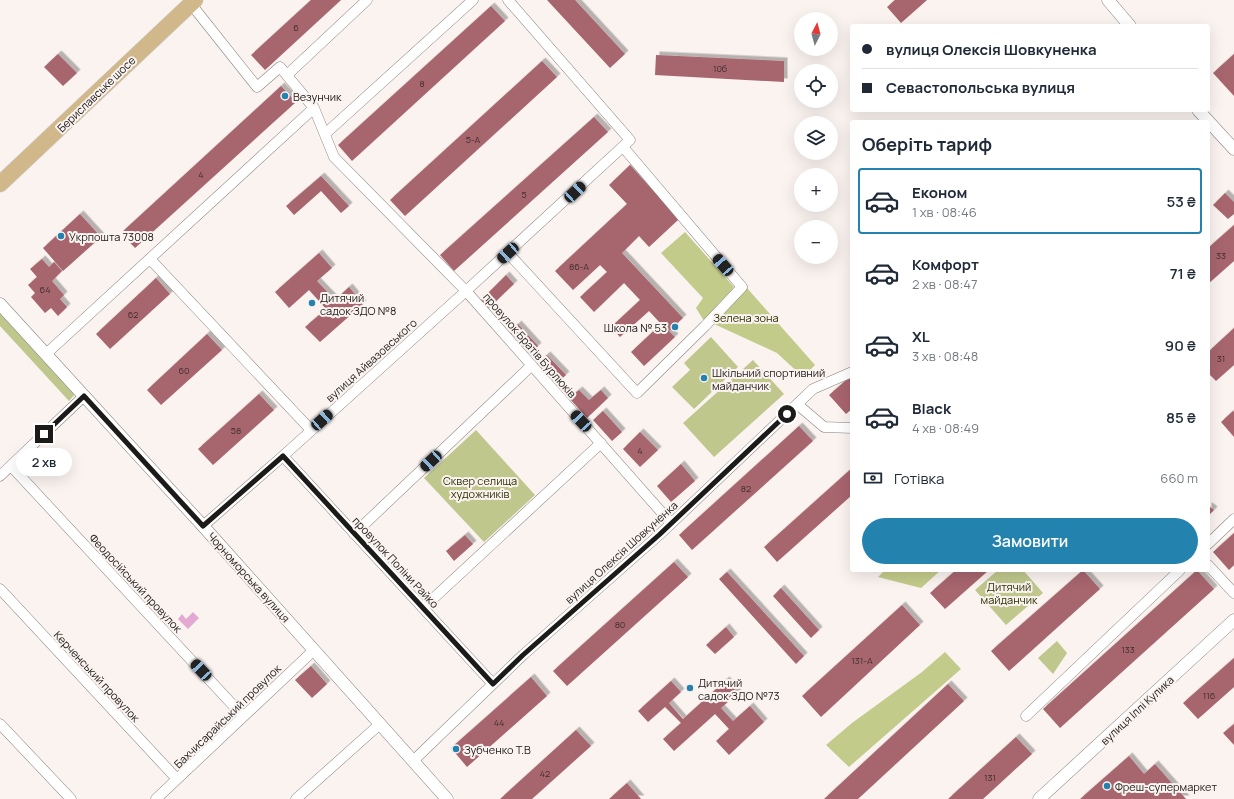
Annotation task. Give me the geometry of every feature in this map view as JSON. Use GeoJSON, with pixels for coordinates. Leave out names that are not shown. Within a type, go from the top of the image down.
{"type":"FeatureCollection","features":[{"type":"Feature","properties":{"kind":"main road","name":"Бериславське шосе"},"geometry":{"type":"LineString","coordinates":[[0,184],[193,2]]}},
{"type":"Feature","properties":{"kind":"street"},"geometry":{"type":"LineString","coordinates":[[367,0],[287,75],[314,108],[334,157],[466,291]]}},
{"type":"Feature","properties":{"kind":"street"},"geometry":{"type":"LineString","coordinates":[[325,134],[473,0]]}},
{"type":"Feature","properties":{"kind":"street"},"geometry":{"type":"LineString","coordinates":[[508,0],[742,287],[637,393],[508,253]]}},
{"type":"Feature","properties":{"kind":"street"},"geometry":{"type":"LineString","coordinates":[[1108,0],[1128,24]]}},
{"type":"Feature","properties":{"kind":"street","name":"Бериславське шосе"},"geometry":{"type":"LineString","coordinates":[[193,2],[256,86],[280,67],[287,75]]}},
{"type":"Feature","properties":{"kind":"street"},"geometry":{"type":"LineString","coordinates":[[46,354],[314,108]]}},
{"type":"Feature","properties":{"kind":"street"},"geometry":{"type":"LineString","coordinates":[[1210,126],[1234,150]]}},
{"type":"Feature","properties":{"kind":"street","name":"вулиця Айвазовського"},"geometry":{"type":"LineString","coordinates":[[203,526],[466,291],[626,144]]}},
{"type":"Feature","properties":{"kind":"street"},"geometry":{"type":"LineString","coordinates":[[150,259],[310,430]]}},
{"type":"Feature","properties":{"kind":"street","name":"провулок Братів Бурлюків"},"geometry":{"type":"LineString","coordinates":[[466,291],[671,523]]}},
{"type":"Feature","properties":{"kind":"street","name":"Чорноморська вулиця"},"geometry":{"type":"LineString","coordinates":[[0,304],[203,526],[447,799]]}},
{"type":"Feature","properties":{"kind":"street"},"geometry":{"type":"LineString","coordinates":[[354,534],[531,366]]}},
{"type":"Feature","properties":{"kind":"street","name":"вулиця Олексія Шовкуненка"},"geometry":{"type":"LineString","coordinates":[[413,761],[523,655],[671,523],[813,389],[850,373]]}},
{"type":"Feature","properties":{"kind":"street"},"geometry":{"type":"LineString","coordinates":[[0,476],[84,396]]}},
{"type":"Feature","properties":{"kind":"street"},"geometry":{"type":"LineString","coordinates":[[797,404],[824,427],[850,428]]}},
{"type":"Feature","properties":{"kind":"street"},"geometry":{"type":"LineString","coordinates":[[423,608],[601,443]]}},
{"type":"Feature","properties":{"kind":"street","name":"провулок Поліни Райко"},"geometry":{"type":"LineString","coordinates":[[283,456],[493,684]]}},
{"type":"Feature","properties":{"kind":"street","name":"Феодосійський провулок"},"geometry":{"type":"LineString","coordinates":[[11,466],[243,716]]}},
{"type":"Feature","properties":{"kind":"street"},"geometry":{"type":"LineString","coordinates":[[1210,542],[1234,519]]}},
{"type":"Feature","properties":{"kind":"street"},"geometry":{"type":"LineString","coordinates":[[1210,567],[1234,593]]}},
{"type":"Feature","properties":{"kind":"street"},"geometry":{"type":"LineString","coordinates":[[1026,716],[1178,572]]}},
{"type":"Feature","properties":{"kind":"street","name":"Керченський провулок"},"geometry":{"type":"LineString","coordinates":[[0,589],[177,779]]}},
{"type":"Feature","properties":{"kind":"street","name":"вулиця Іллі Кулика"},"geometry":{"type":"LineString","coordinates":[[1039,799],[1234,620]]}},
{"type":"Feature","properties":{"kind":"street","name":"Бахчисарайський провулок"},"geometry":{"type":"LineString","coordinates":[[156,799],[314,650]]}},
{"type":"Feature","properties":{"kind":"street"},"geometry":{"type":"LineString","coordinates":[[0,724],[71,799]]}},
{"type":"Feature","properties":{"kind":"street"},"geometry":{"type":"LineString","coordinates":[[296,799],[380,724]]}},
{"type":"Feature","properties":{"kind":"green space"},"geometry":{"type":"Polygon","coordinates":[[[685,232],[734,287],[704,321],[696,308],[703,298],[661,253],[685,232]]]}},
{"type":"Feature","properties":{"kind":"green space","name":"Зелена зона"},"geometry":{"type":"Polygon","coordinates":[[[747,288],[815,365],[803,377],[777,353],[714,324],[747,288]]]}},
{"type":"Feature","properties":{"kind":"green space"},"geometry":{"type":"Polygon","coordinates":[[[0,313],[75,394],[69,401],[0,326],[0,313]]]}},
{"type":"Feature","properties":{"kind":"green space","name":"Шкільний спортивний майданчик"},"geometry":{"type":"Polygon","coordinates":[[[711,337],[738,367],[694,409],[672,387],[690,370],[684,363],[711,337]]]}},
{"type":"Feature","properties":{"kind":"green space"},"geometry":{"type":"Polygon","coordinates":[[[753,360],[784,394],[714,457],[683,423],[753,360]]]}},
{"type":"Feature","properties":{"kind":"green space","name":"Сквер селища художників"},"geometry":{"type":"Polygon","coordinates":[[[476,430],[535,495],[484,542],[424,478],[476,430]]]}},
{"type":"Feature","properties":{"kind":"green space"},"geometry":{"type":"Polygon","coordinates":[[[883,572],[939,572],[921,588],[878,577],[883,572]]]}},
{"type":"Feature","properties":{"kind":"green space","name":"Дитячий майданчик"},"geometry":{"type":"Polygon","coordinates":[[[996,572],[1025,572],[1043,593],[1006,625],[975,590],[996,572]]]}},
{"type":"Feature","properties":{"kind":"green space"},"geometry":{"type":"Polygon","coordinates":[[[1057,641],[1067,653],[1053,674],[1038,658],[1057,641]]]}},
{"type":"Feature","properties":{"kind":"green space"},"geometry":{"type":"Polygon","coordinates":[[[945,652],[961,669],[849,767],[826,745],[852,723],[922,672],[945,652]]]}},
{"type":"Feature","properties":{"kind":"shaded area"},"geometry":{"type":"Polygon","coordinates":[[[193,612],[199,618],[188,629],[178,619],[182,614],[186,619],[193,612]]]}},
{"type":"Feature","properties":{"kind":"building"},"geometry":{"type":"Polygon","coordinates":[[[311,0],[341,0],[265,70],[251,55],[311,0]]]}},
{"type":"Feature","properties":{"kind":"building"},"geometry":{"type":"Polygon","coordinates":[[[547,0],[575,0],[625,54],[610,68],[547,0]]]}},
{"type":"Feature","properties":{"kind":"building"},"geometry":{"type":"Polygon","coordinates":[[[895,0],[927,0],[901,23],[887,7],[895,0]]]}},
{"type":"Feature","properties":{"kind":"building"},"geometry":{"type":"Polygon","coordinates":[[[491,6],[505,21],[352,161],[338,145],[491,6]]]}},
{"type":"Feature","properties":{"kind":"building"},"geometry":{"type":"Polygon","coordinates":[[[58,54],[77,73],[63,86],[44,67],[58,54]]]}},
{"type":"Feature","properties":{"kind":"building"},"geometry":{"type":"Polygon","coordinates":[[[1234,54],[1234,96],[1213,73],[1234,54]]]}},
{"type":"Feature","properties":{"kind":"building"},"geometry":{"type":"Polygon","coordinates":[[[656,55],[784,61],[784,82],[655,75],[656,55]]]}},
{"type":"Feature","properties":{"kind":"building"},"geometry":{"type":"Polygon","coordinates":[[[542,61],[557,77],[405,216],[390,200],[542,61]]]}},
{"type":"Feature","properties":{"kind":"building"},"geometry":{"type":"Polygon","coordinates":[[[281,86],[296,102],[135,248],[121,233],[281,86]]]}},
{"type":"Feature","properties":{"kind":"building"},"geometry":{"type":"Polygon","coordinates":[[[594,117],[608,132],[454,271],[440,255],[594,117]]]}},
{"type":"Feature","properties":{"kind":"building"},"geometry":{"type":"Polygon","coordinates":[[[630,165],[679,219],[649,247],[639,236],[622,253],[683,318],[669,331],[675,337],[644,366],[631,352],[661,324],[649,311],[620,337],[611,327],[640,300],[624,283],[594,312],[580,297],[607,272],[600,265],[573,290],[555,271],[627,204],[609,185],[630,165]]]}},
{"type":"Feature","properties":{"kind":"building"},"geometry":{"type":"Polygon","coordinates":[[[321,176],[349,206],[341,213],[321,191],[294,215],[286,206],[321,176]]]}},
{"type":"Feature","properties":{"kind":"building"},"geometry":{"type":"Polygon","coordinates":[[[1225,193],[1234,202],[1234,214],[1228,219],[1213,205],[1225,193]]]}},
{"type":"Feature","properties":{"kind":"building"},"geometry":{"type":"Polygon","coordinates":[[[80,214],[101,237],[63,271],[43,248],[80,214]]]}},
{"type":"Feature","properties":{"kind":"building"},"geometry":{"type":"Polygon","coordinates":[[[1234,225],[1234,261],[1210,282],[1210,246],[1234,225]]]}},
{"type":"Feature","properties":{"kind":"building"},"geometry":{"type":"Polygon","coordinates":[[[319,253],[332,268],[317,281],[335,300],[349,287],[363,304],[320,342],[305,327],[326,309],[309,290],[289,308],[275,292],[319,253]]]}},
{"type":"Feature","properties":{"kind":"building"},"geometry":{"type":"Polygon","coordinates":[[[42,259],[49,267],[54,262],[62,271],[52,281],[64,295],[60,299],[67,307],[58,316],[51,308],[45,313],[31,297],[35,293],[28,285],[37,277],[30,269],[42,259]]]}},
{"type":"Feature","properties":{"kind":"building"},"geometry":{"type":"Polygon","coordinates":[[[506,275],[514,284],[489,308],[481,300],[506,275]]]}},
{"type":"Feature","properties":{"kind":"building"},"geometry":{"type":"Polygon","coordinates":[[[156,278],[170,294],[110,349],[96,334],[156,278]]]}},
{"type":"Feature","properties":{"kind":"building"},"geometry":{"type":"Polygon","coordinates":[[[518,324],[538,346],[530,354],[510,332],[518,324]]]}},
{"type":"Feature","properties":{"kind":"building"},"geometry":{"type":"Polygon","coordinates":[[[1234,328],[1234,365],[1216,381],[1210,375],[1210,350],[1234,328]]]}},
{"type":"Feature","properties":{"kind":"building"},"geometry":{"type":"Polygon","coordinates":[[[207,334],[222,350],[161,405],[147,390],[207,334]]]}},
{"type":"Feature","properties":{"kind":"building"},"geometry":{"type":"Polygon","coordinates":[[[547,355],[566,375],[556,384],[537,364],[547,355]]]}},
{"type":"Feature","properties":{"kind":"building"},"geometry":{"type":"Polygon","coordinates":[[[850,377],[850,411],[846,414],[829,395],[850,377]]]}},
{"type":"Feature","properties":{"kind":"building"},"geometry":{"type":"Polygon","coordinates":[[[579,390],[589,400],[601,390],[608,398],[587,418],[569,398],[579,390]]]}},
{"type":"Feature","properties":{"kind":"building"},"geometry":{"type":"Polygon","coordinates":[[[259,394],[274,410],[213,465],[198,449],[259,394]]]}},
{"type":"Feature","properties":{"kind":"building"},"geometry":{"type":"Polygon","coordinates":[[[603,411],[622,432],[612,441],[593,420],[603,411]]]}},
{"type":"Feature","properties":{"kind":"building"},"geometry":{"type":"Polygon","coordinates":[[[1233,411],[1234,412],[1234,437],[1221,422],[1233,411]]]}},
{"type":"Feature","properties":{"kind":"building"},"geometry":{"type":"Polygon","coordinates":[[[799,426],[813,441],[692,550],[679,535],[799,426]]]}},
{"type":"Feature","properties":{"kind":"building"},"geometry":{"type":"Polygon","coordinates":[[[640,432],[658,450],[640,467],[623,449],[640,432]]]}},
{"type":"Feature","properties":{"kind":"building"},"geometry":{"type":"Polygon","coordinates":[[[681,464],[695,481],[671,502],[657,486],[681,464]]]}},
{"type":"Feature","properties":{"kind":"building"},"geometry":{"type":"Polygon","coordinates":[[[850,470],[850,497],[777,562],[764,547],[850,470]]]}},
{"type":"Feature","properties":{"kind":"building"},"geometry":{"type":"Polygon","coordinates":[[[1210,507],[1214,510],[1210,514],[1210,507]]]}},
{"type":"Feature","properties":{"kind":"building"},"geometry":{"type":"Polygon","coordinates":[[[1234,533],[1234,565],[1229,570],[1213,552],[1234,533]]]}},
{"type":"Feature","properties":{"kind":"building"},"geometry":{"type":"Polygon","coordinates":[[[465,535],[473,544],[454,561],[446,551],[465,535]]]}},
{"type":"Feature","properties":{"kind":"building"},"geometry":{"type":"Polygon","coordinates":[[[674,562],[688,577],[567,686],[553,671],[674,562]]]}},
{"type":"Feature","properties":{"kind":"building"},"geometry":{"type":"Polygon","coordinates":[[[727,572],[804,656],[796,664],[719,579],[727,572]]]}},
{"type":"Feature","properties":{"kind":"building"},"geometry":{"type":"Polygon","coordinates":[[[954,572],[987,572],[945,609],[930,593],[954,572]]]}},
{"type":"Feature","properties":{"kind":"building"},"geometry":{"type":"Polygon","coordinates":[[[1081,572],[1085,572],[1100,589],[1009,671],[991,651],[1081,572]]]}},
{"type":"Feature","properties":{"kind":"building"},"geometry":{"type":"Polygon","coordinates":[[[1195,572],[1199,572],[1214,589],[1060,728],[1043,709],[1195,572]]]}},
{"type":"Feature","properties":{"kind":"building"},"geometry":{"type":"Polygon","coordinates":[[[781,588],[819,630],[811,638],[773,596],[781,588]]]}},
{"type":"Feature","properties":{"kind":"building"},"geometry":{"type":"Polygon","coordinates":[[[902,605],[920,625],[821,717],[802,696],[902,605]]]}},
{"type":"Feature","properties":{"kind":"building"},"geometry":{"type":"Polygon","coordinates":[[[726,627],[734,637],[715,654],[706,645],[726,627]]]}},
{"type":"Feature","properties":{"kind":"building"},"geometry":{"type":"Polygon","coordinates":[[[1234,658],[1234,687],[1198,719],[1183,703],[1234,658]]]}},
{"type":"Feature","properties":{"kind":"building"},"geometry":{"type":"Polygon","coordinates":[[[311,666],[327,684],[312,698],[295,680],[311,666]]]}},
{"type":"Feature","properties":{"kind":"building"},"geometry":{"type":"Polygon","coordinates":[[[531,677],[547,696],[467,767],[451,748],[531,677]]]}},
{"type":"Feature","properties":{"kind":"building"},"geometry":{"type":"Polygon","coordinates":[[[726,680],[738,693],[721,708],[733,721],[750,706],[764,722],[729,755],[716,741],[729,729],[715,714],[674,751],[663,739],[681,723],[665,707],[648,722],[638,711],[671,681],[681,692],[669,703],[683,719],[726,680]]]}},
{"type":"Feature","properties":{"kind":"building"},"geometry":{"type":"Polygon","coordinates":[[[948,684],[964,701],[858,799],[824,799],[948,684]]]}},
{"type":"Feature","properties":{"kind":"building"},"geometry":{"type":"Polygon","coordinates":[[[1234,724],[1234,745],[1223,733],[1234,724]]]}},
{"type":"Feature","properties":{"kind":"building"},"geometry":{"type":"Polygon","coordinates":[[[576,730],[591,746],[532,799],[500,799],[576,730]]]}},
{"type":"Feature","properties":{"kind":"building"},"geometry":{"type":"Polygon","coordinates":[[[1016,737],[1032,754],[983,799],[948,799],[1016,737]]]}},
{"type":"Feature","properties":{"kind":"building"},"geometry":{"type":"Polygon","coordinates":[[[1129,756],[1144,774],[1155,764],[1186,799],[1080,799],[1129,756]]]}},
{"type":"Feature","properties":{"kind":"building"},"geometry":{"type":"Polygon","coordinates":[[[627,783],[641,799],[609,799],[627,783]]]}},
{"type":"Feature","properties":{"kind":"place","name":"Везунчик"},"geometry":{"type":"Point","coordinates":[285,96]}},
{"type":"Feature","properties":{"kind":"place","name":"Укрпошта 73008"},"geometry":{"type":"Point","coordinates":[61,236]}},
{"type":"Feature","properties":{"kind":"place","name":"Дитячий садок ЗДО №8"},"geometry":{"type":"Point","coordinates":[312,303]}},
{"type":"Feature","properties":{"kind":"place","name":"Школа № 53"},"geometry":{"type":"Point","coordinates":[675,327]}},
{"type":"Feature","properties":{"kind":"place","name":"Шкільний спортивний майданчик"},"geometry":{"type":"Point","coordinates":[704,378]}},
{"type":"Feature","properties":{"kind":"place","name":"Дитячий садок ЗДО №73"},"geometry":{"type":"Point","coordinates":[690,688]}},
{"type":"Feature","properties":{"kind":"place","name":"Зубченко Т.В"},"geometry":{"type":"Point","coordinates":[456,749]}},
{"type":"Feature","properties":{"kind":"place","name":"Фреш-супермаркет"},"geometry":{"type":"Point","coordinates":[1107,786]}},
{"type":"Feature","properties":{"kind":"route"},"geometry":{"type":"LineString","coordinates":[[44,434],[84,396],[203,526],[283,456],[493,684],[523,655],[659,535],[787,414]]}}]}
